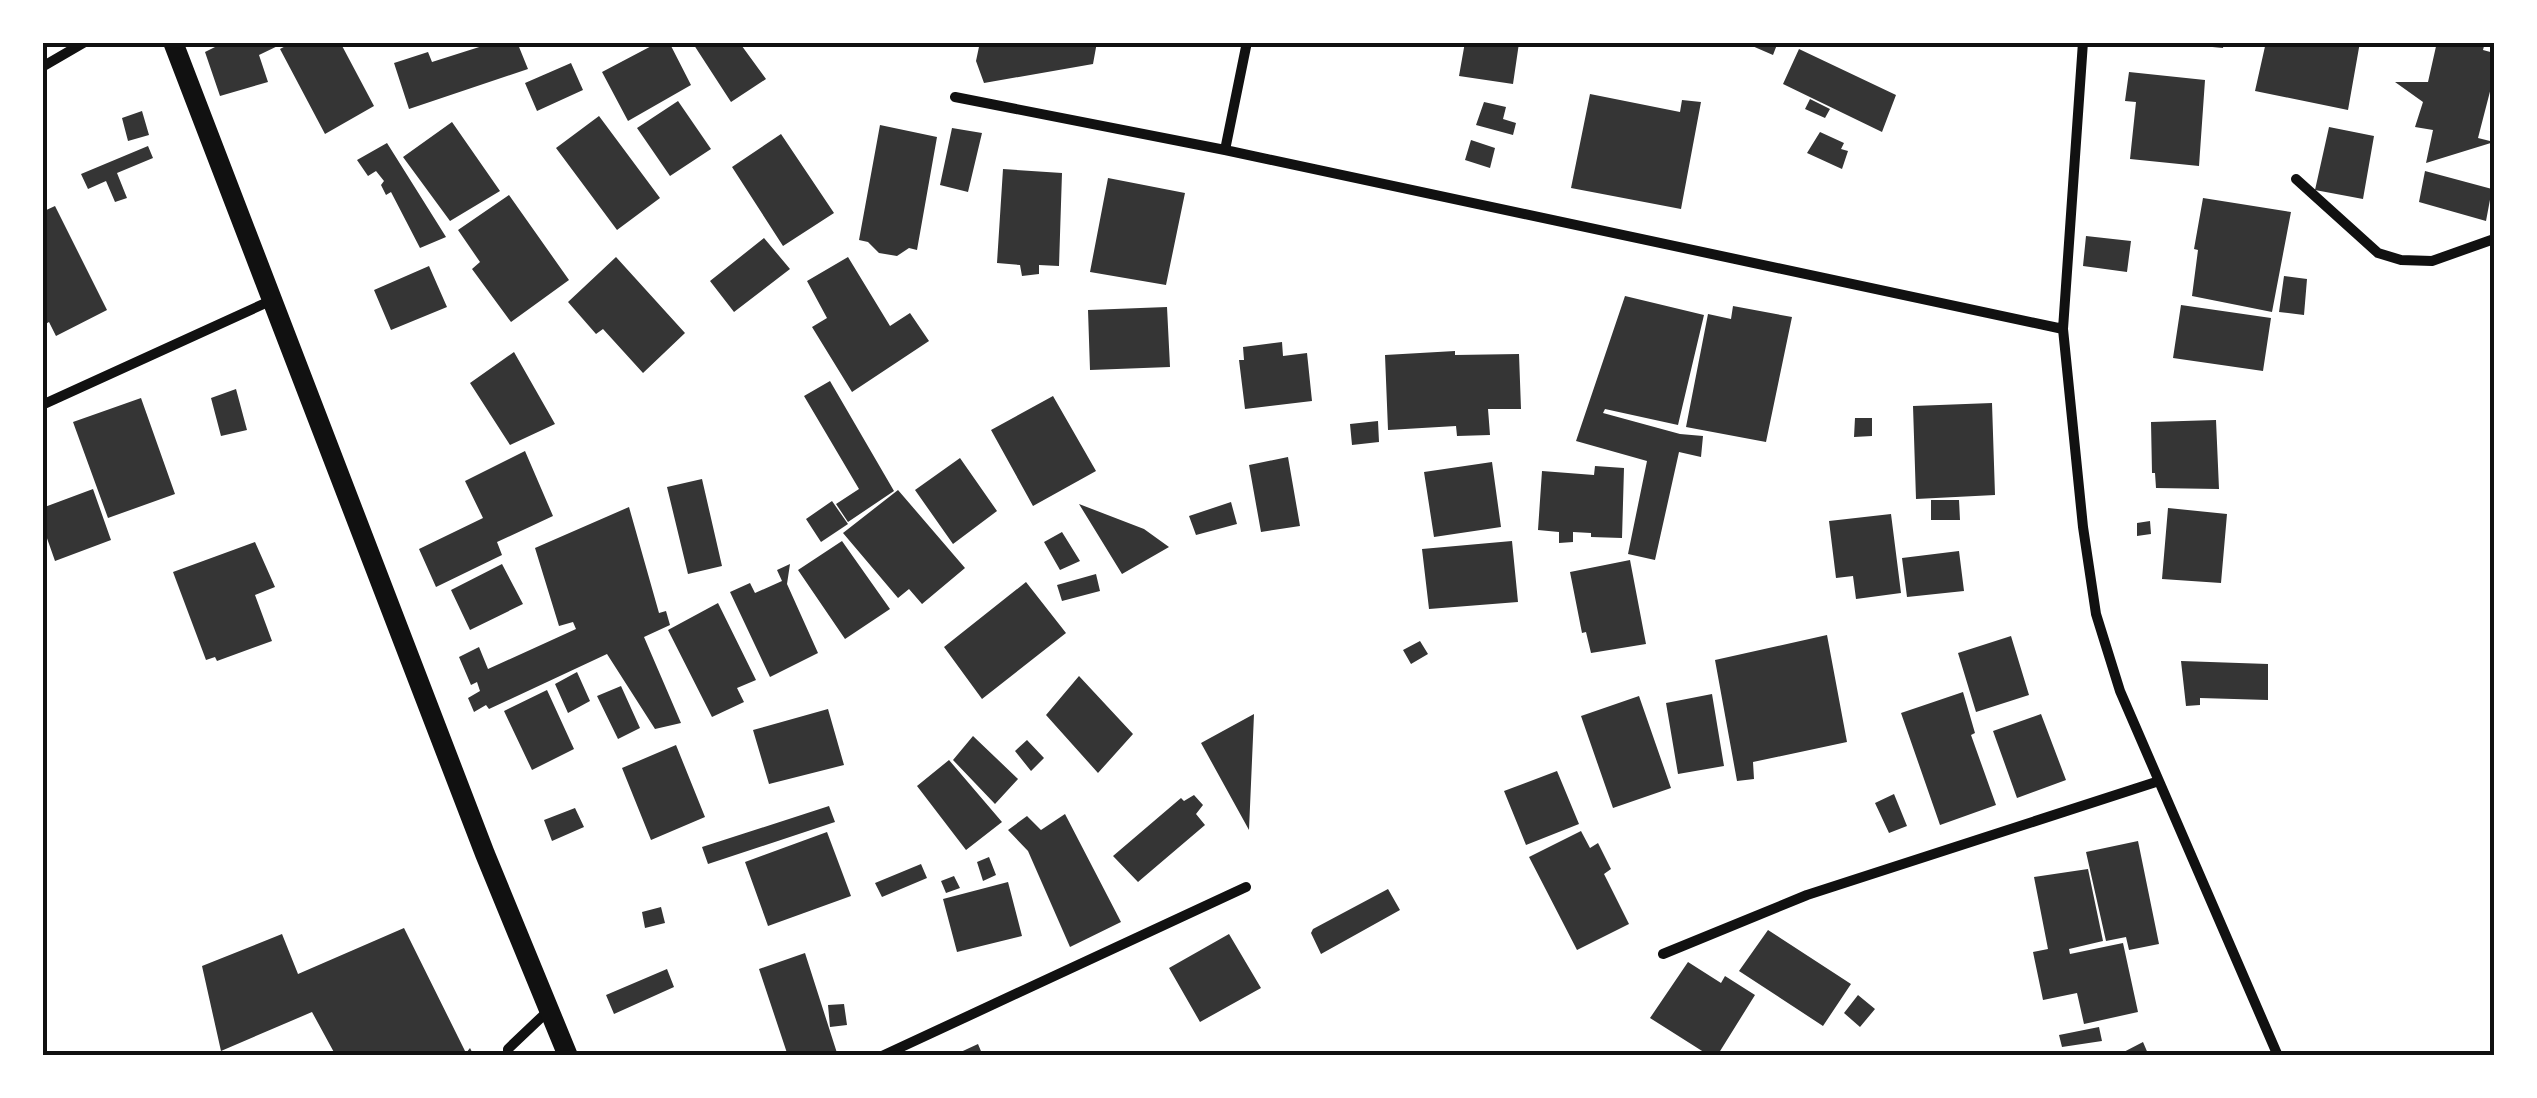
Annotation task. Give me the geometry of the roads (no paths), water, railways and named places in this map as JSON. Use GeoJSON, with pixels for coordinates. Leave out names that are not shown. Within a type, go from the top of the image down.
{"type":"FeatureCollection","features":[{"type":"Feature","properties":{"kind":"main road"},"geometry":{"type":"LineString","coordinates":[[173,42],[485,854],[568,1056]]}},
{"type":"Feature","properties":{"kind":"street"},"geometry":{"type":"LineString","coordinates":[[42,67],[84,42]]}},
{"type":"Feature","properties":{"kind":"street"},"geometry":{"type":"LineString","coordinates":[[1225,150],[1247,42]]}},
{"type":"Feature","properties":{"kind":"street"},"geometry":{"type":"LineString","coordinates":[[2083,42],[2064,329],[2083,526],[2096,614],[2120,690],[2278,1056]]}},
{"type":"Feature","properties":{"kind":"street"},"geometry":{"type":"LineString","coordinates":[[955,97],[1225,150],[2064,329]]}},
{"type":"Feature","properties":{"kind":"street"},"geometry":{"type":"LineString","coordinates":[[2296,179],[2378,253],[2400,260],[2432,261],[2494,239]]}},
{"type":"Feature","properties":{"kind":"street"},"geometry":{"type":"LineString","coordinates":[[42,405],[270,301]]}},
{"type":"Feature","properties":{"kind":"street"},"geometry":{"type":"LineString","coordinates":[[1663,954],[1807,896],[2159,781]]}},
{"type":"Feature","properties":{"kind":"street"},"geometry":{"type":"LineString","coordinates":[[882,1056],[1246,887]]}},
{"type":"Feature","properties":{"kind":"street"},"geometry":{"type":"LineString","coordinates":[[508,1056],[508,1049],[549,1009]]}}]}
